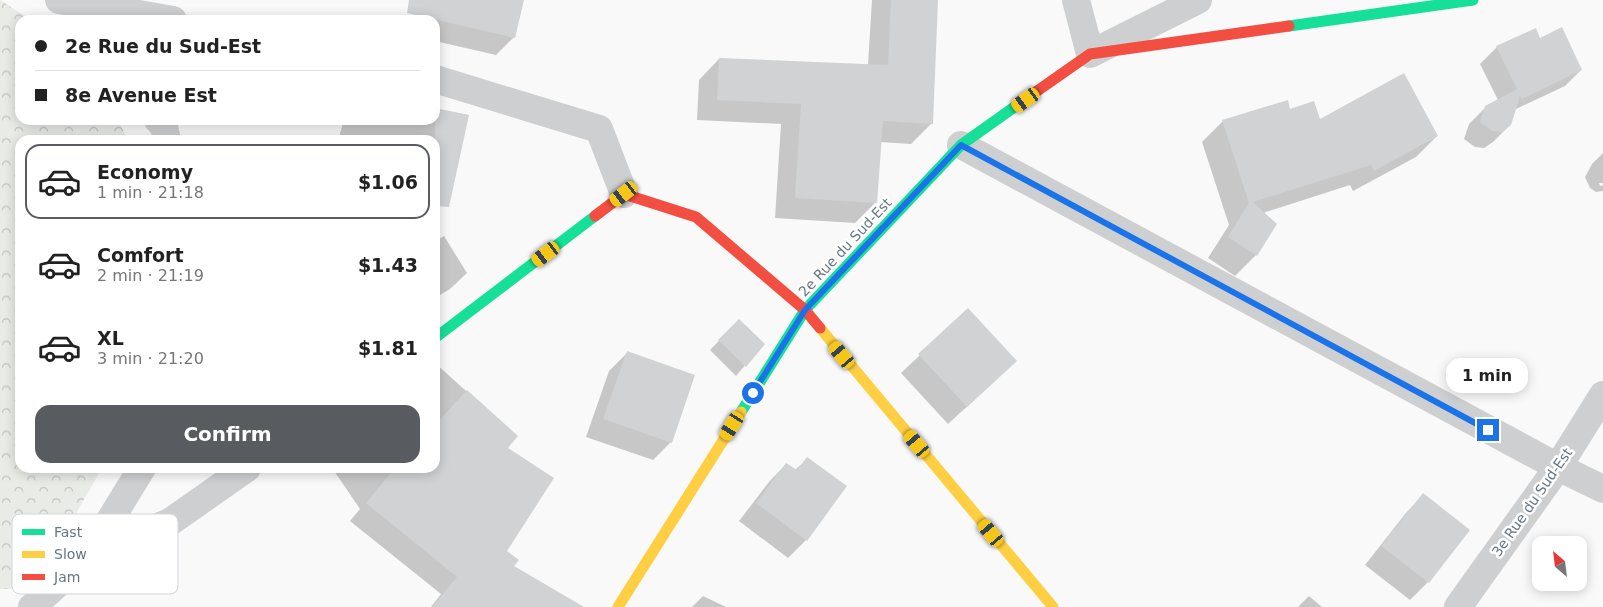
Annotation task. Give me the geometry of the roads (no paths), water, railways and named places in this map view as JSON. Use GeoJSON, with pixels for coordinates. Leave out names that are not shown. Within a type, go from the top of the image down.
{"type":"FeatureCollection","features":[{"type":"Feature","properties":{"kind":"street"},"geometry":{"type":"LineString","coordinates":[[1076,0],[1090,54]]}},
{"type":"Feature","properties":{"kind":"street"},"geometry":{"type":"LineString","coordinates":[[1090,54],[1198,0]]}},
{"type":"Feature","properties":{"kind":"street"},"geometry":{"type":"LineString","coordinates":[[1090,54],[1473,0]]}},
{"type":"Feature","properties":{"kind":"street"},"geometry":{"type":"LineString","coordinates":[[64,5],[137,15]]}},
{"type":"Feature","properties":{"kind":"street","name":"2e Rue du Sud-Est"},"geometry":{"type":"LineString","coordinates":[[618,607],[805,310],[961,145],[1090,54]]}},
{"type":"Feature","properties":{"kind":"street"},"geometry":{"type":"LineString","coordinates":[[440,81],[599,129],[624,194]]}},
{"type":"Feature","properties":{"kind":"street"},"geometry":{"type":"LineString","coordinates":[[961,145],[1558,467],[1603,489]]}},
{"type":"Feature","properties":{"kind":"street"},"geometry":{"type":"LineString","coordinates":[[624,194],[696,217],[805,310],[1053,607]]}},
{"type":"Feature","properties":{"kind":"street"},"geometry":{"type":"LineString","coordinates":[[440,334],[624,194]]}},
{"type":"Feature","properties":{"kind":"street","name":"3e Rue du Sud-Est"},"geometry":{"type":"LineString","coordinates":[[1458,607],[1558,467],[1603,395]]}},
{"type":"Feature","properties":{"kind":"street"},"geometry":{"type":"LineString","coordinates":[[114,514],[139,473]]}},
{"type":"Feature","properties":{"kind":"street"},"geometry":{"type":"LineString","coordinates":[[178,516],[240,473]]}},
{"type":"Feature","properties":{"kind":"street"},"geometry":{"type":"LineString","coordinates":[[32,607],[46,594]]}}]}
